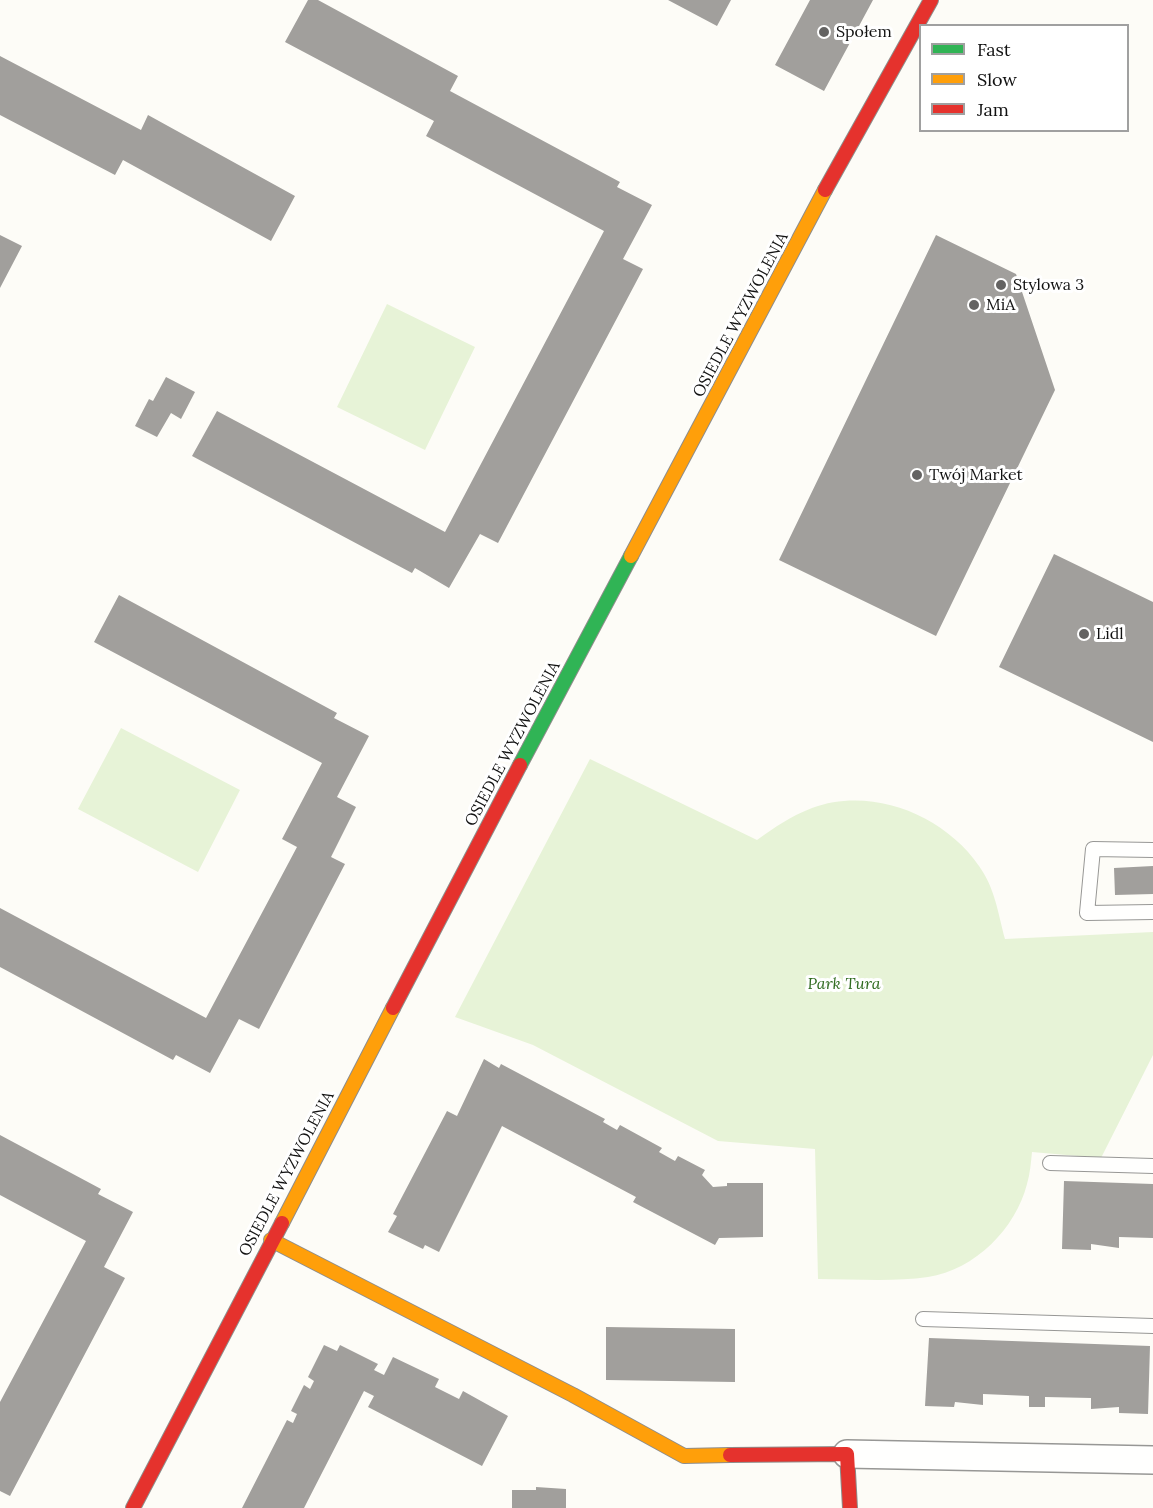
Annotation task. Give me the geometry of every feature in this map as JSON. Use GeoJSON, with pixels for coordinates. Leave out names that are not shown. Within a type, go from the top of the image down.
{"type":"FeatureCollection","features":[{"type":"Feature","properties":{"kind":"street","name":"OSIEDLE WYZWOLENIA"},"geometry":{"type":"LineString","coordinates":[[133,1508],[812,216],[931,0]]}},
{"type":"Feature","properties":{"kind":"street"},"geometry":{"type":"LineString","coordinates":[[272,1240],[573,1395],[684,1456],[847,1454],[1153,1460]]}},
{"type":"Feature","properties":{"kind":"street"},"geometry":{"type":"LineString","coordinates":[[847,1454],[850,1508]]}},
{"type":"Feature","properties":{"kind":"lane"},"geometry":{"type":"LineString","coordinates":[[1153,850],[1093,849],[1087,914],[1153,912]]}},
{"type":"Feature","properties":{"kind":"lane"},"geometry":{"type":"LineString","coordinates":[[1050,1162],[1153,1166]]}},
{"type":"Feature","properties":{"kind":"lane"},"geometry":{"type":"LineString","coordinates":[[923,1319],[1153,1326]]}},
{"type":"Feature","properties":{"kind":"green space"},"geometry":{"type":"Polygon","coordinates":[[[387,304],[475,347],[425,450],[337,407],[387,304]]]}},
{"type":"Feature","properties":{"kind":"green space"},"geometry":{"type":"Polygon","coordinates":[[[121,728],[240,790],[198,872],[78,809],[121,728]]]}},
{"type":"Feature","properties":{"kind":"green space","name":"Park Tura"},"geometry":{"type":"Polygon","coordinates":[[[590,759],[757,840],[797,815],[835,802],[882,803],[927,819],[947,832],[979,866],[992,892],[1005,939],[1153,932],[1153,1055],[1101,1158],[1032,1152],[1027,1184],[1014,1216],[991,1244],[962,1266],[928,1277],[873,1280],[818,1279],[815,1149],[718,1141],[533,1045],[455,1017],[590,759]]]}},
{"type":"Feature","properties":{"kind":"building"},"geometry":{"type":"Polygon","coordinates":[[[308,0],[318,0],[458,76],[450,91],[620,182],[617,187],[652,205],[623,259],[643,269],[498,543],[480,534],[449,588],[415,568],[412,573],[192,456],[217,411],[445,532],[604,231],[426,136],[434,121],[285,42],[308,0]]]}},
{"type":"Feature","properties":{"kind":"building"},"geometry":{"type":"Polygon","coordinates":[[[668,0],[731,0],[717,26],[668,0]]]}},
{"type":"Feature","properties":{"kind":"building","name":"Społem"},"geometry":{"type":"Polygon","coordinates":[[[810,0],[873,0],[824,91],[775,65],[810,0]]]}},
{"type":"Feature","properties":{"kind":"building"},"geometry":{"type":"Polygon","coordinates":[[[0,56],[141,130],[148,115],[295,196],[271,241],[123,160],[115,175],[0,115],[0,56]]]}},
{"type":"Feature","properties":{"kind":"building"},"geometry":{"type":"Polygon","coordinates":[[[0,235],[22,246],[0,288],[0,235]]]}},
{"type":"Feature","properties":{"kind":"building","name":"Twój Market"},"geometry":{"type":"Polygon","coordinates":[[[936,235],[1016,274],[1055,390],[936,636],[779,560],[936,235]]]}},
{"type":"Feature","properties":{"kind":"building"},"geometry":{"type":"Polygon","coordinates":[[[166,377],[195,392],[181,419],[171,413],[157,437],[135,426],[149,399],[153,401],[166,377]]]}},
{"type":"Feature","properties":{"kind":"building","name":"Lidl"},"geometry":{"type":"Polygon","coordinates":[[[1054,554],[1153,602],[1153,742],[999,667],[1054,554]]]}},
{"type":"Feature","properties":{"kind":"building"},"geometry":{"type":"Polygon","coordinates":[[[119,595],[337,713],[334,718],[369,736],[337,797],[356,807],[331,857],[345,864],[259,1029],[239,1019],[210,1073],[176,1055],[173,1060],[0,967],[0,908],[206,1018],[297,847],[282,839],[322,763],[94,642],[119,595]]]}},
{"type":"Feature","properties":{"kind":"building"},"geometry":{"type":"Polygon","coordinates":[[[1153,866],[1153,894],[1115,895],[1114,868],[1153,866]]]}},
{"type":"Feature","properties":{"kind":"building"},"geometry":{"type":"Polygon","coordinates":[[[484,1059],[499,1068],[501,1064],[605,1119],[603,1122],[617,1130],[620,1125],[662,1148],[659,1152],[675,1161],[678,1156],[705,1170],[702,1175],[713,1187],[727,1186],[727,1183],[763,1183],[763,1237],[719,1238],[715,1245],[633,1202],[636,1197],[502,1126],[439,1252],[425,1245],[423,1249],[388,1232],[397,1216],[393,1214],[447,1111],[457,1116],[484,1059]]]}},
{"type":"Feature","properties":{"kind":"building"},"geometry":{"type":"Polygon","coordinates":[[[0,1135],[101,1189],[98,1194],[133,1212],[104,1267],[125,1278],[10,1496],[0,1491],[0,1402],[86,1241],[0,1195],[0,1135]]]}},
{"type":"Feature","properties":{"kind":"building"},"geometry":{"type":"Polygon","coordinates":[[[1064,1181],[1153,1184],[1153,1238],[1119,1237],[1119,1248],[1091,1244],[1091,1250],[1062,1249],[1064,1181]]]}},
{"type":"Feature","properties":{"kind":"building"},"geometry":{"type":"Polygon","coordinates":[[[606,1327],[735,1329],[735,1382],[606,1380],[606,1327]]]}},
{"type":"Feature","properties":{"kind":"building"},"geometry":{"type":"Polygon","coordinates":[[[929,1338],[1150,1346],[1148,1414],[1119,1413],[1119,1407],[1091,1409],[1091,1398],[1045,1397],[1045,1407],[1029,1407],[1029,1396],[983,1394],[983,1405],[955,1402],[954,1407],[925,1406],[929,1338]]]}},
{"type":"Feature","properties":{"kind":"building"},"geometry":{"type":"Polygon","coordinates":[[[324,1345],[337,1351],[340,1345],[378,1364],[374,1370],[384,1375],[393,1357],[439,1379],[435,1387],[459,1399],[463,1391],[508,1416],[482,1466],[368,1407],[374,1396],[364,1391],[304,1508],[242,1508],[287,1420],[293,1423],[297,1414],[291,1411],[304,1385],[310,1389],[314,1381],[308,1377],[324,1345]]]}},
{"type":"Feature","properties":{"kind":"building"},"geometry":{"type":"Polygon","coordinates":[[[536,1487],[566,1489],[566,1508],[512,1508],[512,1490],[536,1490],[536,1487]]]}},
{"type":"Feature","properties":{"kind":"traffic: fast"},"geometry":{"type":"LineString","coordinates":[[520,765],[631,556]]}},
{"type":"Feature","properties":{"kind":"traffic: slow"},"geometry":{"type":"LineString","coordinates":[[631,556],[825,190]]}},
{"type":"Feature","properties":{"kind":"traffic: slow"},"geometry":{"type":"LineString","coordinates":[[282,1223],[393,1008]]}},
{"type":"Feature","properties":{"kind":"traffic: slow"},"geometry":{"type":"LineString","coordinates":[[271,1240],[573,1395],[684,1456],[730,1455]]}},
{"type":"Feature","properties":{"kind":"traffic: jam"},"geometry":{"type":"LineString","coordinates":[[825,190],[931,0]]}},
{"type":"Feature","properties":{"kind":"traffic: jam"},"geometry":{"type":"LineString","coordinates":[[393,1008],[520,765]]}},
{"type":"Feature","properties":{"kind":"traffic: jam"},"geometry":{"type":"LineString","coordinates":[[133,1508],[282,1223]]}},
{"type":"Feature","properties":{"kind":"traffic: jam"},"geometry":{"type":"LineString","coordinates":[[730,1455],[847,1454],[850,1508]]}},
{"type":"Feature","properties":{"kind":"place","name":"Społem"},"geometry":{"type":"Point","coordinates":[824,32]}},
{"type":"Feature","properties":{"kind":"place","name":"Stylowa 3"},"geometry":{"type":"Point","coordinates":[1001,285]}},
{"type":"Feature","properties":{"kind":"place","name":"MiA"},"geometry":{"type":"Point","coordinates":[974,305]}},
{"type":"Feature","properties":{"kind":"place","name":"Twój Market"},"geometry":{"type":"Point","coordinates":[917,475]}},
{"type":"Feature","properties":{"kind":"place","name":"Lidl"},"geometry":{"type":"Point","coordinates":[1084,634]}}]}
